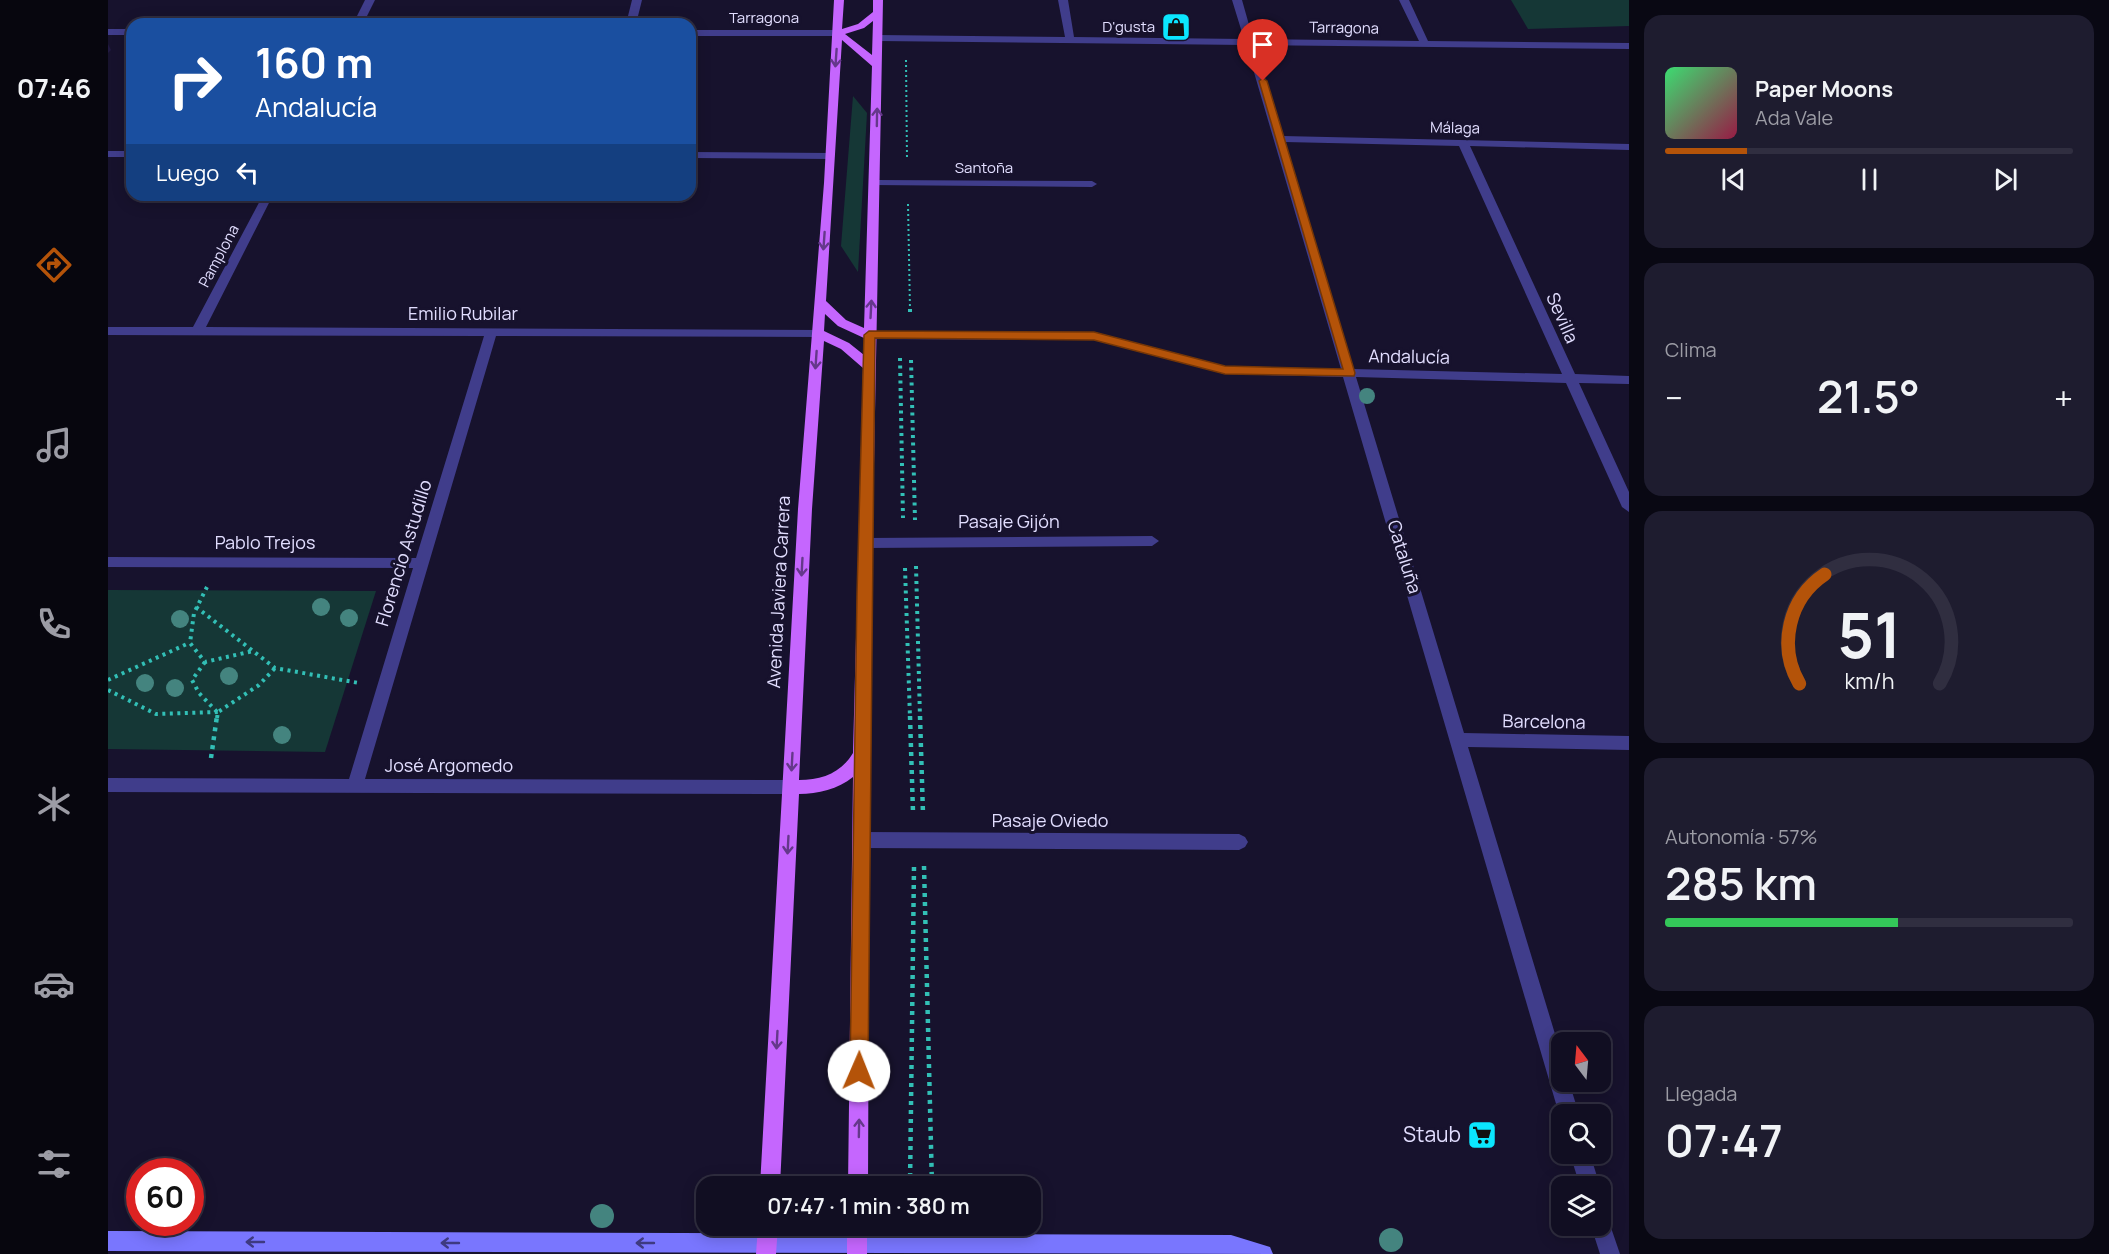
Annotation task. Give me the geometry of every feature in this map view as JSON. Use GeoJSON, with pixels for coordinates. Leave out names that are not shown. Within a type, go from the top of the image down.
{"type":"FeatureCollection","features":[{"type":"Feature","properties":{"kind":"main road","name":"Avenida Javiera Carrera"},"geometry":{"type":"LineString","coordinates":[[771,1176],[805,509],[839,0]]}},
{"type":"Feature","properties":{"kind":"main road"},"geometry":{"type":"LineString","coordinates":[[858,1176],[869,335],[876,183],[878,0]]}},
{"type":"Feature","properties":{"kind":"main road"},"geometry":{"type":"LineString","coordinates":[[838,33],[861,26],[878,13]]}},
{"type":"Feature","properties":{"kind":"main road"},"geometry":{"type":"LineString","coordinates":[[838,33],[877,65]]}},
{"type":"Feature","properties":{"kind":"main road"},"geometry":{"type":"LineString","coordinates":[[820,302],[842,323],[869,335]]}},
{"type":"Feature","properties":{"kind":"main road"},"geometry":{"type":"LineString","coordinates":[[818,333],[845,346],[870,368]]}},
{"type":"Feature","properties":{"kind":"main road"},"geometry":{"type":"LineString","coordinates":[[791,787],[812,789],[832,782],[856,764],[862,753]]}},
{"type":"Feature","properties":{"kind":"main road"},"geometry":{"type":"LineString","coordinates":[[108,1241],[857,1241],[1231,1245],[1263,1254]]}},
{"type":"Feature","properties":{"kind":"street"},"geometry":{"type":"LineString","coordinates":[[361,18],[370,0]]}},
{"type":"Feature","properties":{"kind":"street"},"geometry":{"type":"LineString","coordinates":[[632,18],[637,0]]}},
{"type":"Feature","properties":{"kind":"street"},"geometry":{"type":"LineString","coordinates":[[1063,0],[1070,40]]}},
{"type":"Feature","properties":{"kind":"street","name":"Cataluña"},"geometry":{"type":"LineString","coordinates":[[1237,0],[1566,1104]]}},
{"type":"Feature","properties":{"kind":"street"},"geometry":{"type":"LineString","coordinates":[[1404,0],[1425,44]]}},
{"type":"Feature","properties":{"kind":"street"},"geometry":{"type":"LineString","coordinates":[[108,32],[126,32]]}},
{"type":"Feature","properties":{"kind":"street","name":"Tarragona"},"geometry":{"type":"LineString","coordinates":[[696,33],[838,33]]}},
{"type":"Feature","properties":{"kind":"street","name":"Tarragona"},"geometry":{"type":"LineString","coordinates":[[878,38],[1629,46]]}},
{"type":"Feature","properties":{"kind":"street","name":"Málaga"},"geometry":{"type":"LineString","coordinates":[[1280,139],[1629,147]]}},
{"type":"Feature","properties":{"kind":"street","name":"Sevilla"},"geometry":{"type":"LineString","coordinates":[[1463,143],[1629,507]]}},
{"type":"Feature","properties":{"kind":"street"},"geometry":{"type":"LineString","coordinates":[[108,154],[126,154]]}},
{"type":"Feature","properties":{"kind":"street"},"geometry":{"type":"LineString","coordinates":[[696,155],[830,156]]}},
{"type":"Feature","properties":{"kind":"street","name":"Santoña"},"geometry":{"type":"LineString","coordinates":[[876,183],[1092,184]]}},
{"type":"Feature","properties":{"kind":"street","name":"Pamplona"},"geometry":{"type":"LineString","coordinates":[[197,332],[265,201]]}},
{"type":"Feature","properties":{"kind":"street","name":"Emilio Rubilar"},"geometry":{"type":"LineString","coordinates":[[108,332],[818,333]]}},
{"type":"Feature","properties":{"kind":"street","name":"Florencio Astudillo"},"geometry":{"type":"LineString","coordinates":[[355,786],[491,332]]}},
{"type":"Feature","properties":{"kind":"street","name":"Andalucía"},"geometry":{"type":"LineString","coordinates":[[869,335],[1094,336],[1225,370],[1629,380]]}},
{"type":"Feature","properties":{"kind":"street","name":"Pasaje Gijón"},"geometry":{"type":"LineString","coordinates":[[866,543],[1152,541]]}},
{"type":"Feature","properties":{"kind":"street","name":"Pablo Trejos"},"geometry":{"type":"LineString","coordinates":[[108,562],[422,563]]}},
{"type":"Feature","properties":{"kind":"street","name":"Barcelona"},"geometry":{"type":"LineString","coordinates":[[1458,740],[1629,743]]}},
{"type":"Feature","properties":{"kind":"street","name":"José Argomedo"},"geometry":{"type":"LineString","coordinates":[[108,785],[791,787]]}},
{"type":"Feature","properties":{"kind":"street","name":"Pasaje Oviedo"},"geometry":{"type":"LineString","coordinates":[[862,840],[1239,842]]}},
{"type":"Feature","properties":{"kind":"street"},"geometry":{"type":"LineString","coordinates":[[1604,1236],[1610,1254]]}},
{"type":"Feature","properties":{"kind":"path"},"geometry":{"type":"LineString","coordinates":[[905,38],[910,335],[932,1176]]}},
{"type":"Feature","properties":{"kind":"path"},"geometry":{"type":"LineString","coordinates":[[205,662],[190,643],[190,625],[204,592],[228,562]]}},
{"type":"Feature","properties":{"kind":"path"},"geometry":{"type":"LineString","coordinates":[[196,607],[275,668],[385,688]]}},
{"type":"Feature","properties":{"kind":"path"},"geometry":{"type":"LineString","coordinates":[[108,680],[190,643]]}},
{"type":"Feature","properties":{"kind":"path"},"geometry":{"type":"LineString","coordinates":[[218,712],[199,693],[192,680],[205,662],[253,650]]}},
{"type":"Feature","properties":{"kind":"path"},"geometry":{"type":"LineString","coordinates":[[108,690],[156,714],[218,712],[266,680],[275,668]]}},
{"type":"Feature","properties":{"kind":"path"},"geometry":{"type":"LineString","coordinates":[[207,786],[218,712]]}},
{"type":"Feature","properties":{"kind":"green space"},"geometry":{"type":"Polygon","coordinates":[[[1511,0],[1629,0],[1629,26],[1528,29],[1511,0]]]}},
{"type":"Feature","properties":{"kind":"green space"},"geometry":{"type":"Polygon","coordinates":[[[853,96],[867,113],[858,272],[841,246],[853,96]]]}},
{"type":"Feature","properties":{"kind":"green space"},"geometry":{"type":"Polygon","coordinates":[[[108,590],[376,591],[325,752],[108,749],[108,590]]]}},
{"type":"Feature","properties":{"kind":"place","name":"D'gusta"},"geometry":{"type":"Point","coordinates":[1176,27]}},
{"type":"Feature","properties":{"kind":"place","name":"Staub"},"geometry":{"type":"Point","coordinates":[1482,1135]}},
{"type":"Feature","properties":{"kind":"route"},"geometry":{"type":"LineString","coordinates":[[859,1071],[869,335],[1094,336],[1225,370],[1350,373],[1263,81]]}}]}
